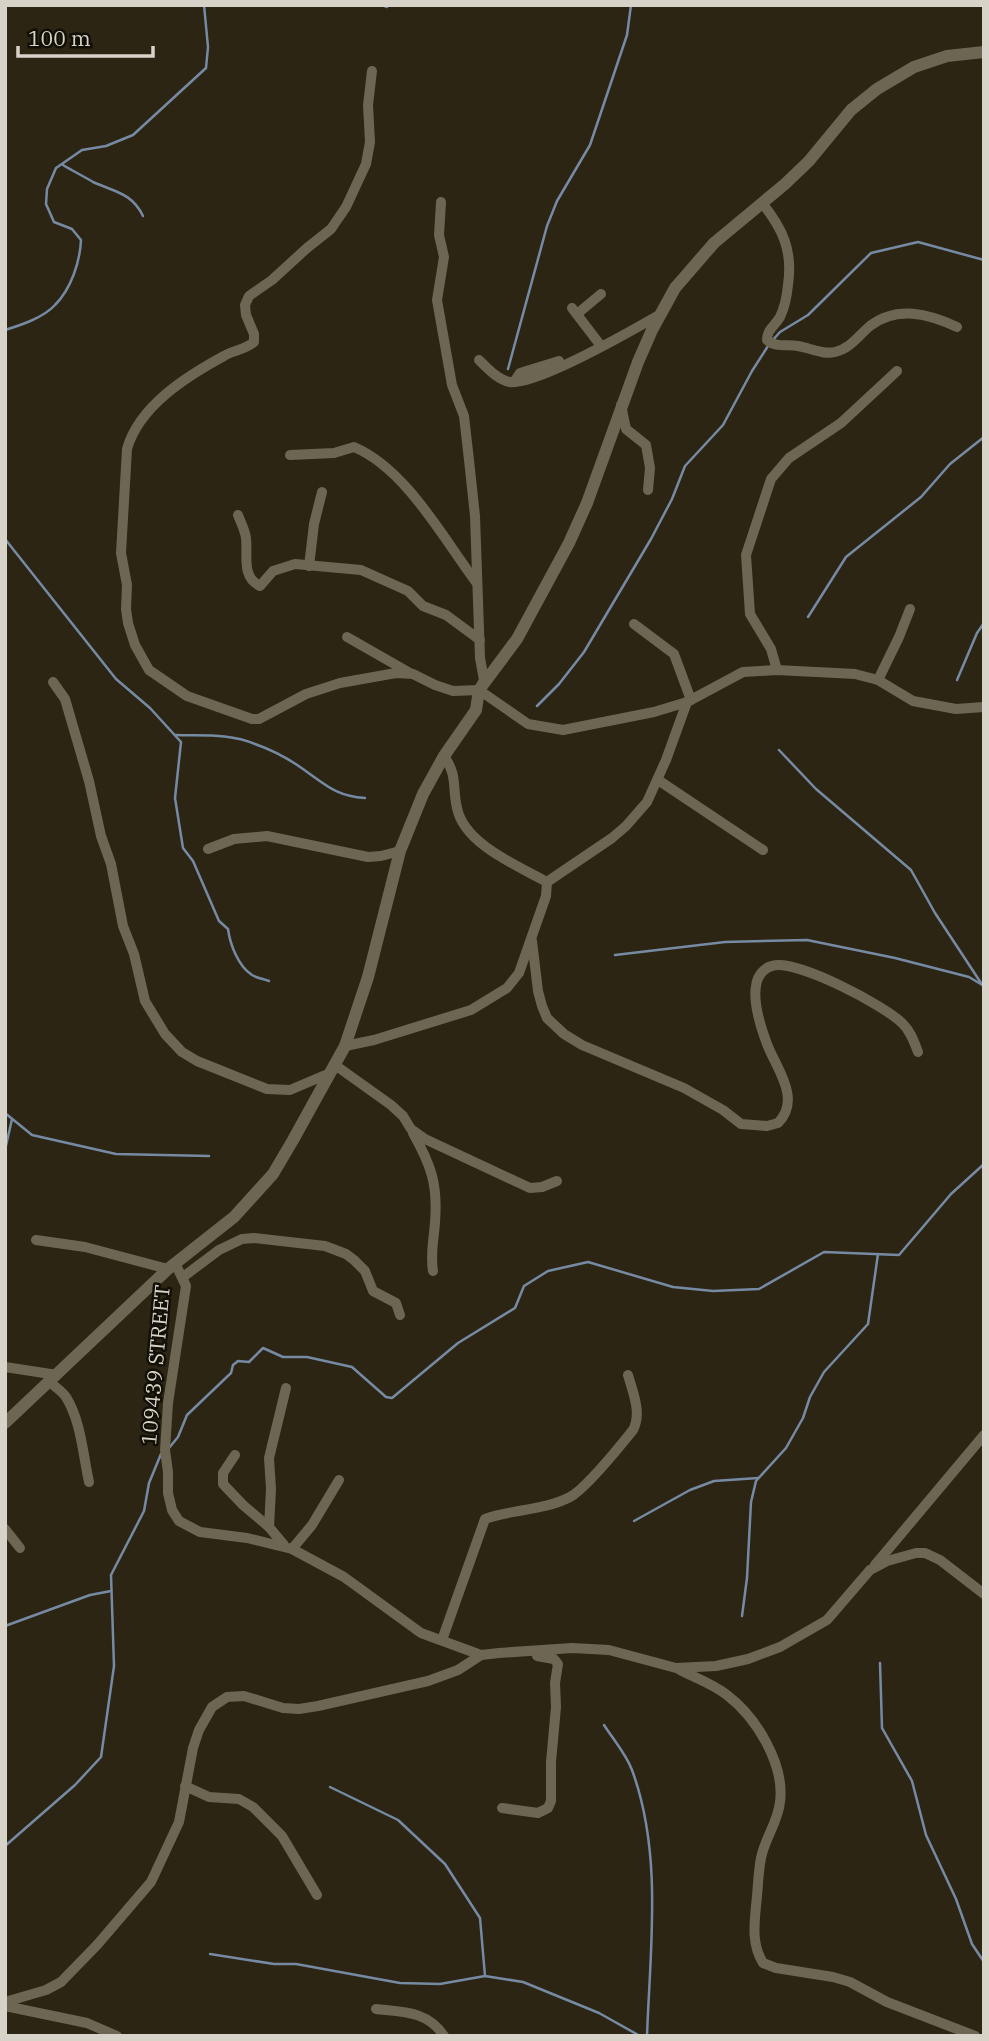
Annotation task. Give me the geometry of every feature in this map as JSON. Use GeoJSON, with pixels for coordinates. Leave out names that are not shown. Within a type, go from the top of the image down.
{"type":"FeatureCollection","features":[{"type":"Feature","properties":{"kind":"street"},"geometry":{"type":"LineString","coordinates":[[479,690],[517,639],[569,543],[587,503],[621,405],[659,315],[691,267],[714,243],[809,161],[852,110],[877,89],[914,67],[947,56],[984,52]]}},
{"type":"Feature","properties":{"kind":"street"},"geometry":{"type":"LineString","coordinates":[[372,71],[369,152],[346,207],[331,229],[272,281],[249,296],[245,305],[246,315],[254,334],[254,342],[201,369],[173,389],[134,430],[127,449],[121,554],[127,585],[128,623],[135,645],[149,670],[187,696],[252,719],[259,719],[306,694],[340,682],[396,673],[413,674]]}},
{"type":"Feature","properties":{"kind":"street"},"geometry":{"type":"LineString","coordinates":[[5,1423],[172,1266],[234,1217],[273,1174],[345,1046],[368,977],[400,851],[423,794],[444,756],[476,710],[479,690],[484,680],[475,516],[464,416],[452,385],[437,300],[444,257],[439,235],[441,202]]}},
{"type":"Feature","properties":{"kind":"street"},"geometry":{"type":"LineString","coordinates":[[762,203],[781,228],[789,250],[790,276],[786,298],[779,318],[767,334],[767,341],[773,345],[837,352],[855,342],[870,326],[906,313],[928,315],[957,327]]}},
{"type":"Feature","properties":{"kind":"street"},"geometry":{"type":"LineString","coordinates":[[599,347],[575,311],[601,294]]}},
{"type":"Feature","properties":{"kind":"street"},"geometry":{"type":"LineString","coordinates":[[479,360],[492,372],[510,381],[526,381],[659,315]]}},
{"type":"Feature","properties":{"kind":"street"},"geometry":{"type":"LineString","coordinates":[[508,369],[510,381]]}},
{"type":"Feature","properties":{"kind":"street"},"geometry":{"type":"LineString","coordinates":[[777,670],[771,649],[750,614],[746,555],[771,479],[789,457],[841,423],[897,371]]}},
{"type":"Feature","properties":{"kind":"street"},"geometry":{"type":"LineString","coordinates":[[621,405],[626,429],[646,445],[650,468],[648,490]]}},
{"type":"Feature","properties":{"kind":"street"},"geometry":{"type":"LineString","coordinates":[[290,455],[334,453],[354,447],[392,471],[427,510],[477,583]]}},
{"type":"Feature","properties":{"kind":"street"},"geometry":{"type":"LineString","coordinates":[[309,566],[313,524],[322,492]]}},
{"type":"Feature","properties":{"kind":"street"},"geometry":{"type":"LineString","coordinates":[[237,515],[244,528],[248,576],[253,583],[260,586],[265,578],[283,567],[295,564],[361,570],[408,591],[423,606],[446,615],[480,640]]}},
{"type":"Feature","properties":{"kind":"street"},"geometry":{"type":"LineString","coordinates":[[878,680],[910,609]]}},
{"type":"Feature","properties":{"kind":"street"},"geometry":{"type":"LineString","coordinates":[[547,882],[612,838],[647,802],[689,701],[674,654],[634,624]]}},
{"type":"Feature","properties":{"kind":"street"},"geometry":{"type":"LineString","coordinates":[[347,637],[435,685],[453,691],[479,690],[528,724],[563,730],[654,712],[689,701],[743,672],[777,670],[855,674],[878,680],[913,701],[956,709],[984,707]]}},
{"type":"Feature","properties":{"kind":"street"},"geometry":{"type":"LineString","coordinates":[[53,682],[65,699],[89,781],[101,836],[111,864],[123,926],[134,954],[145,1001],[165,1034],[182,1052],[197,1061],[267,1089],[290,1090],[333,1069]]}},
{"type":"Feature","properties":{"kind":"street"},"geometry":{"type":"LineString","coordinates":[[444,756],[454,773],[456,807],[466,828],[493,852],[547,882]]}},
{"type":"Feature","properties":{"kind":"street"},"geometry":{"type":"LineString","coordinates":[[658,780],[764,850]]}},
{"type":"Feature","properties":{"kind":"street"},"geometry":{"type":"LineString","coordinates":[[208,849],[234,839],[267,836],[368,857],[400,851]]}},
{"type":"Feature","properties":{"kind":"street"},"geometry":{"type":"LineString","coordinates":[[345,1046],[374,1040],[471,1010],[495,997],[515,980],[546,896],[547,882]]}},
{"type":"Feature","properties":{"kind":"street"},"geometry":{"type":"LineString","coordinates":[[532,937],[538,991],[547,1018],[554,1026],[582,1045],[684,1088],[723,1110],[741,1124],[767,1126],[778,1123],[788,1108],[787,1090],[767,1043],[755,993],[760,975],[771,966],[780,964],[821,976],[876,1004],[904,1025],[918,1052]]}},
{"type":"Feature","properties":{"kind":"street"},"geometry":{"type":"LineString","coordinates":[[333,1069],[391,1105],[403,1116],[433,1170],[436,1217],[431,1245],[433,1271]]}},
{"type":"Feature","properties":{"kind":"street"},"geometry":{"type":"LineString","coordinates":[[411,1129],[435,1144],[530,1188],[557,1181]]}},
{"type":"Feature","properties":{"kind":"street"},"geometry":{"type":"LineString","coordinates":[[183,1276],[219,1250],[242,1239],[325,1246],[354,1260],[365,1271],[373,1291],[396,1303],[400,1315]]}},
{"type":"Feature","properties":{"kind":"street"},"geometry":{"type":"LineString","coordinates":[[36,1240],[85,1247],[172,1266]]}},
{"type":"Feature","properties":{"kind":"street","name":"109439 STREET"},"geometry":{"type":"LineString","coordinates":[[172,1266],[183,1276],[186,1286],[165,1432],[168,1493],[172,1510],[179,1521],[200,1532],[288,1547]]}},
{"type":"Feature","properties":{"kind":"street"},"geometry":{"type":"LineString","coordinates":[[5,1367],[54,1378],[71,1407],[89,1482]]}},
{"type":"Feature","properties":{"kind":"street"},"geometry":{"type":"LineString","coordinates":[[442,1640],[485,1519],[560,1501],[577,1492],[628,1437],[636,1424],[637,1409],[628,1375]]}},
{"type":"Feature","properties":{"kind":"street"},"geometry":{"type":"LineString","coordinates":[[269,1527],[269,1458],[286,1388]]}},
{"type":"Feature","properties":{"kind":"street"},"geometry":{"type":"LineString","coordinates":[[676,1668],[716,1666],[748,1659],[780,1647],[827,1620],[984,1435]]}},
{"type":"Feature","properties":{"kind":"street"},"geometry":{"type":"LineString","coordinates":[[235,1455],[223,1473],[223,1483],[243,1506],[288,1547],[344,1577],[421,1633],[481,1655],[572,1648],[609,1650],[676,1668],[709,1684],[736,1703],[769,1750],[776,1768],[780,1802],[761,1858],[754,1930],[756,1948],[763,1963],[850,1982],[887,2002],[975,2036]]}},
{"type":"Feature","properties":{"kind":"street"},"geometry":{"type":"LineString","coordinates":[[288,1547],[312,1525],[338,1480]]}},
{"type":"Feature","properties":{"kind":"street"},"geometry":{"type":"LineString","coordinates":[[5,1529],[20,1548]]}},
{"type":"Feature","properties":{"kind":"street"},"geometry":{"type":"LineString","coordinates":[[870,1570],[902,1557],[925,1553],[950,1566],[984,1594]]}},
{"type":"Feature","properties":{"kind":"street"},"geometry":{"type":"LineString","coordinates":[[502,1808],[538,1813],[548,1808],[551,1801],[558,1664],[550,1657],[512,1653]]}},
{"type":"Feature","properties":{"kind":"street"},"geometry":{"type":"LineString","coordinates":[[5,2004],[61,1982],[104,1938],[151,1882],[179,1822],[199,1730],[212,1707],[227,1697],[244,1696],[283,1708],[318,1706],[428,1681],[458,1670],[481,1655]]}},
{"type":"Feature","properties":{"kind":"street"},"geometry":{"type":"LineString","coordinates":[[186,1786],[209,1797],[239,1799],[253,1807],[282,1836],[317,1895]]}},
{"type":"Feature","properties":{"kind":"street"},"geometry":{"type":"LineString","coordinates":[[5,2004],[87,2023],[117,2036]]}},
{"type":"Feature","properties":{"kind":"street"},"geometry":{"type":"LineString","coordinates":[[376,2009],[416,2013],[432,2021],[444,2036]]}},
{"type":"Feature","properties":{"kind":"waterway"},"geometry":{"type":"LineString","coordinates":[[5,330],[50,310],[66,291],[77,266],[81,240],[72,229],[54,222],[46,204],[47,189],[56,168],[82,150],[106,146],[133,135],[206,68],[208,47],[204,5]]}},
{"type":"Feature","properties":{"kind":"waterway"},"geometry":{"type":"LineString","coordinates":[[382,5],[387,7]]}},
{"type":"Feature","properties":{"kind":"waterway"},"geometry":{"type":"LineString","coordinates":[[508,369],[547,226],[557,201],[590,145],[627,35],[631,5]]}},
{"type":"Feature","properties":{"kind":"waterway"},"geometry":{"type":"LineString","coordinates":[[63,165],[128,198],[143,216]]}},
{"type":"Feature","properties":{"kind":"waterway"},"geometry":{"type":"LineString","coordinates":[[772,341],[780,332],[808,315],[871,253],[918,242],[984,260]]}},
{"type":"Feature","properties":{"kind":"waterway"},"geometry":{"type":"LineString","coordinates":[[537,706],[559,684],[584,652],[651,539],[672,499],[685,466],[723,425],[768,346]]}},
{"type":"Feature","properties":{"kind":"waterway"},"geometry":{"type":"LineString","coordinates":[[808,617],[846,557],[921,497],[950,464],[984,437]]}},
{"type":"Feature","properties":{"kind":"waterway"},"geometry":{"type":"LineString","coordinates":[[5,539],[116,679],[150,708],[181,742],[175,798],[183,848],[193,861],[219,921],[228,929],[239,960],[252,975],[269,981]]}},
{"type":"Feature","properties":{"kind":"waterway"},"geometry":{"type":"LineString","coordinates":[[957,680],[984,623]]}},
{"type":"Feature","properties":{"kind":"waterway"},"geometry":{"type":"LineString","coordinates":[[175,735],[245,740],[286,758],[339,792],[365,798]]}},
{"type":"Feature","properties":{"kind":"waterway"},"geometry":{"type":"LineString","coordinates":[[779,750],[816,789],[911,870],[935,913],[981,983]]}},
{"type":"Feature","properties":{"kind":"waterway"},"geometry":{"type":"LineString","coordinates":[[615,955],[725,942],[807,940],[969,977],[984,986]]}},
{"type":"Feature","properties":{"kind":"waterway"},"geometry":{"type":"LineString","coordinates":[[5,1113],[32,1135],[116,1154],[209,1156]]}},
{"type":"Feature","properties":{"kind":"waterway"},"geometry":{"type":"LineString","coordinates":[[5,1150],[12,1119]]}},
{"type":"Feature","properties":{"kind":"waterway"},"geometry":{"type":"LineString","coordinates":[[169,1448],[178,1437],[187,1415],[231,1373],[233,1365],[238,1361],[249,1362],[263,1348],[283,1357],[307,1357],[352,1367],[386,1397],[392,1398],[458,1343],[515,1308],[524,1286],[548,1271],[588,1262],[673,1287],[713,1291],[759,1289],[824,1252],[899,1255],[951,1194],[984,1164]]}},
{"type":"Feature","properties":{"kind":"waterway"},"geometry":{"type":"LineString","coordinates":[[742,1616],[751,1502],[756,1481],[786,1448],[824,1372],[868,1324],[878,1254]]}},
{"type":"Feature","properties":{"kind":"waterway"},"geometry":{"type":"LineString","coordinates":[[5,1846],[75,1785],[101,1757],[114,1666],[111,1575],[144,1511],[149,1483],[161,1454]]}},
{"type":"Feature","properties":{"kind":"waterway"},"geometry":{"type":"LineString","coordinates":[[634,1521],[690,1490],[714,1481],[758,1478]]}},
{"type":"Feature","properties":{"kind":"waterway"},"geometry":{"type":"LineString","coordinates":[[5,1626],[90,1595],[111,1591]]}},
{"type":"Feature","properties":{"kind":"waterway"},"geometry":{"type":"LineString","coordinates":[[880,1663],[882,1728],[912,1781],[926,1835],[956,1899],[972,1944],[984,1962]]}},
{"type":"Feature","properties":{"kind":"waterway"},"geometry":{"type":"LineString","coordinates":[[604,1725],[632,1770],[648,1835],[652,1936],[647,2036]]}},
{"type":"Feature","properties":{"kind":"waterway"},"geometry":{"type":"LineString","coordinates":[[330,1787],[398,1820],[445,1864],[480,1918],[485,1976]]}},
{"type":"Feature","properties":{"kind":"waterway"},"geometry":{"type":"LineString","coordinates":[[210,1954],[274,1964],[296,1964],[400,1983],[440,1984],[485,1976],[523,1982],[599,2013],[640,2036]]}}]}
